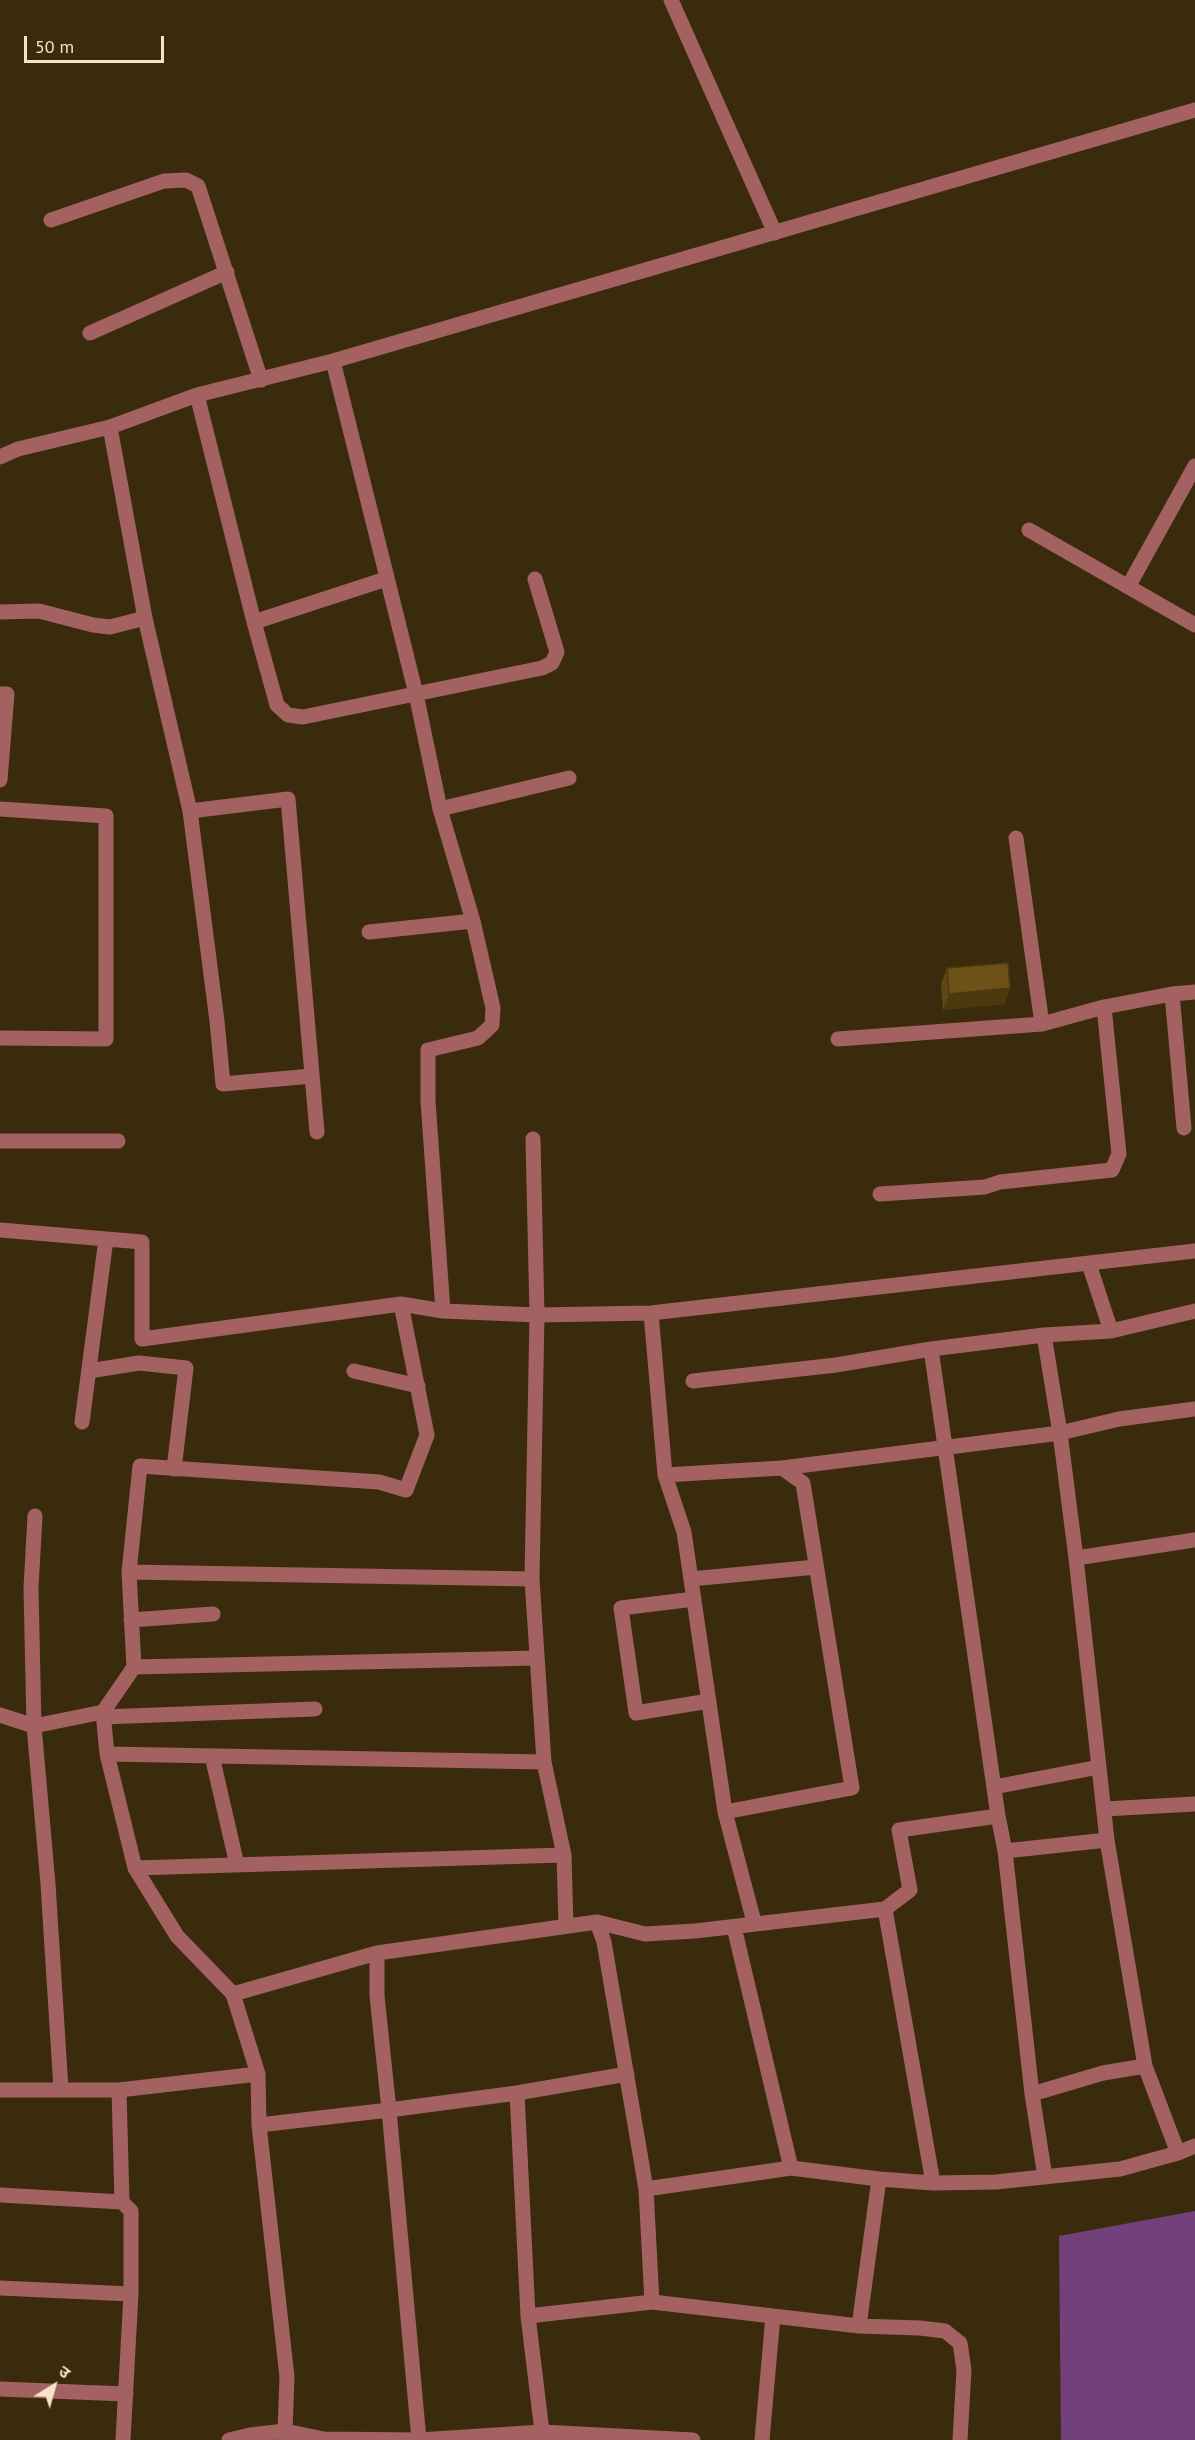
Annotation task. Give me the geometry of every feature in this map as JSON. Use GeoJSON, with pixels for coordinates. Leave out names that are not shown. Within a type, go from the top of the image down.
{"type":"FeatureCollection","features":[{"type":"Feature","properties":{"kind":"street"},"geometry":{"type":"LineString","coordinates":[[671,0],[775,233]]}},
{"type":"Feature","properties":{"kind":"street"},"geometry":{"type":"LineString","coordinates":[[0,457],[18,449],[110,428],[197,395],[333,361],[1195,110]]}},
{"type":"Feature","properties":{"kind":"street"},"geometry":{"type":"LineString","coordinates":[[51,220],[164,181],[186,180],[198,186],[261,380]]}},
{"type":"Feature","properties":{"kind":"street"},"geometry":{"type":"LineString","coordinates":[[90,333],[227,272]]}},
{"type":"Feature","properties":{"kind":"street"},"geometry":{"type":"LineString","coordinates":[[333,361],[416,694],[440,809],[473,921],[493,1008],[492,1025],[478,1038],[428,1050],[428,1101],[443,1311]]}},
{"type":"Feature","properties":{"kind":"street"},"geometry":{"type":"LineString","coordinates":[[197,395],[277,705],[288,715],[303,717],[542,668],[552,663],[557,652],[535,579]]}},
{"type":"Feature","properties":{"kind":"street"},"geometry":{"type":"LineString","coordinates":[[110,428],[145,618],[190,811],[218,1022],[223,1084],[312,1076]]}},
{"type":"Feature","properties":{"kind":"street"},"geometry":{"type":"LineString","coordinates":[[1128,587],[1195,465]]}},
{"type":"Feature","properties":{"kind":"street"},"geometry":{"type":"LineString","coordinates":[[1029,530],[1195,625]]}},
{"type":"Feature","properties":{"kind":"street"},"geometry":{"type":"LineString","coordinates":[[254,622],[386,579]]}},
{"type":"Feature","properties":{"kind":"street"},"geometry":{"type":"LineString","coordinates":[[0,612],[39,611],[110,627],[145,618]]}},
{"type":"Feature","properties":{"kind":"street"},"geometry":{"type":"LineString","coordinates":[[0,694],[7,694],[0,780]]}},
{"type":"Feature","properties":{"kind":"street"},"geometry":{"type":"LineString","coordinates":[[440,809],[569,778]]}},
{"type":"Feature","properties":{"kind":"street"},"geometry":{"type":"LineString","coordinates":[[190,811],[288,799],[317,1132]]}},
{"type":"Feature","properties":{"kind":"street"},"geometry":{"type":"LineString","coordinates":[[0,809],[106,816],[106,851],[105,1039],[0,1038]]}},
{"type":"Feature","properties":{"kind":"street"},"geometry":{"type":"LineString","coordinates":[[1016,838],[1042,1024]]}},
{"type":"Feature","properties":{"kind":"street"},"geometry":{"type":"LineString","coordinates":[[369,932],[473,921]]}},
{"type":"Feature","properties":{"kind":"street"},"geometry":{"type":"LineString","coordinates":[[838,1039],[1042,1024],[1104,1006],[1195,992]]}},
{"type":"Feature","properties":{"kind":"street"},"geometry":{"type":"LineString","coordinates":[[1172,994],[1184,1128]]}},
{"type":"Feature","properties":{"kind":"street"},"geometry":{"type":"LineString","coordinates":[[880,1194],[985,1187],[1000,1182],[1112,1170],[1119,1154],[1104,1006]]}},
{"type":"Feature","properties":{"kind":"street"},"geometry":{"type":"LineString","coordinates":[[533,1139],[537,1315],[532,1579],[543,1762],[564,1855],[566,1926]]}},
{"type":"Feature","properties":{"kind":"street"},"geometry":{"type":"LineString","coordinates":[[0,1141],[118,1141]]}},
{"type":"Feature","properties":{"kind":"street"},"geometry":{"type":"LineString","coordinates":[[0,1230],[142,1242],[142,1339],[401,1304],[443,1311],[537,1315],[651,1313],[1195,1251]]}},
{"type":"Feature","properties":{"kind":"street"},"geometry":{"type":"LineString","coordinates":[[82,1422],[106,1239]]}},
{"type":"Feature","properties":{"kind":"street"},"geometry":{"type":"LineString","coordinates":[[1089,1264],[1111,1332]]}},
{"type":"Feature","properties":{"kind":"street"},"geometry":{"type":"LineString","coordinates":[[285,2435],[287,2377],[259,2125],[258,2074],[233,1994],[177,1936],[135,1868],[107,1754],[103,1714],[134,1667],[129,1572],[140,1466],[379,1482],[406,1490],[427,1435],[401,1304]]}},
{"type":"Feature","properties":{"kind":"street"},"geometry":{"type":"LineString","coordinates":[[693,1381],[836,1365],[931,1349],[1044,1335],[1111,1332],[1195,1311]]}},
{"type":"Feature","properties":{"kind":"street"},"geometry":{"type":"LineString","coordinates":[[651,1313],[664,1474],[684,1532],[725,1812],[754,1922]]}},
{"type":"Feature","properties":{"kind":"street"},"geometry":{"type":"LineString","coordinates":[[1044,1335],[1060,1433],[1076,1558],[1107,1840],[1145,2066],[1178,2153]]}},
{"type":"Feature","properties":{"kind":"street"},"geometry":{"type":"LineString","coordinates":[[931,1349],[998,1816],[1005,1851],[1032,2094],[1045,2177]]}},
{"type":"Feature","properties":{"kind":"street"},"geometry":{"type":"LineString","coordinates":[[89,1371],[139,1363],[186,1368],[174,1468]]}},
{"type":"Feature","properties":{"kind":"street"},"geometry":{"type":"LineString","coordinates":[[354,1371],[418,1386]]}},
{"type":"Feature","properties":{"kind":"street"},"geometry":{"type":"LineString","coordinates":[[664,1474],[783,1468],[1060,1433],[1119,1419],[1195,1409]]}},
{"type":"Feature","properties":{"kind":"street"},"geometry":{"type":"LineString","coordinates":[[725,1812],[852,1788],[803,1483],[783,1468]]}},
{"type":"Feature","properties":{"kind":"street"},"geometry":{"type":"LineString","coordinates":[[35,1516],[31,1588],[34,1726],[48,1884],[61,2089]]}},
{"type":"Feature","properties":{"kind":"street"},"geometry":{"type":"LineString","coordinates":[[1076,1558],[1195,1540]]}},
{"type":"Feature","properties":{"kind":"street"},"geometry":{"type":"LineString","coordinates":[[691,1580],[816,1567]]}},
{"type":"Feature","properties":{"kind":"street"},"geometry":{"type":"LineString","coordinates":[[129,1572],[532,1579]]}},
{"type":"Feature","properties":{"kind":"street"},"geometry":{"type":"LineString","coordinates":[[694,1599],[621,1608],[636,1713],[709,1701]]}},
{"type":"Feature","properties":{"kind":"street"},"geometry":{"type":"LineString","coordinates":[[131,1620],[213,1614]]}},
{"type":"Feature","properties":{"kind":"street"},"geometry":{"type":"LineString","coordinates":[[134,1667],[537,1658]]}},
{"type":"Feature","properties":{"kind":"street"},"geometry":{"type":"LineString","coordinates":[[0,1715],[34,1726],[103,1714],[315,1709]]}},
{"type":"Feature","properties":{"kind":"street"},"geometry":{"type":"LineString","coordinates":[[107,1754],[543,1762]]}},
{"type":"Feature","properties":{"kind":"street"},"geometry":{"type":"LineString","coordinates":[[212,1756],[237,1865]]}},
{"type":"Feature","properties":{"kind":"street"},"geometry":{"type":"LineString","coordinates":[[994,1787],[1100,1767]]}},
{"type":"Feature","properties":{"kind":"street"},"geometry":{"type":"LineString","coordinates":[[1104,1809],[1195,1804]]}},
{"type":"Feature","properties":{"kind":"street"},"geometry":{"type":"LineString","coordinates":[[233,1994],[377,1953],[566,1926],[597,1922],[645,1934],[734,1927],[754,1922],[885,1909],[910,1890],[899,1830],[998,1816]]}},
{"type":"Feature","properties":{"kind":"street"},"geometry":{"type":"LineString","coordinates":[[1005,1851],[1107,1840]]}},
{"type":"Feature","properties":{"kind":"street"},"geometry":{"type":"LineString","coordinates":[[135,1868],[564,1855]]}},
{"type":"Feature","properties":{"kind":"street"},"geometry":{"type":"LineString","coordinates":[[885,1909],[933,2182]]}},
{"type":"Feature","properties":{"kind":"street"},"geometry":{"type":"LineString","coordinates":[[597,1922],[604,1942],[646,2189],[652,2302]]}},
{"type":"Feature","properties":{"kind":"street"},"geometry":{"type":"LineString","coordinates":[[734,1927],[791,2168]]}},
{"type":"Feature","properties":{"kind":"street"},"geometry":{"type":"LineString","coordinates":[[377,1953],[376,1996],[389,2110],[419,2440]]}},
{"type":"Feature","properties":{"kind":"street"},"geometry":{"type":"LineString","coordinates":[[1032,2094],[1103,2073],[1145,2066]]}},
{"type":"Feature","properties":{"kind":"street"},"geometry":{"type":"LineString","coordinates":[[0,2090],[119,2090],[258,2074]]}},
{"type":"Feature","properties":{"kind":"street"},"geometry":{"type":"LineString","coordinates":[[259,2125],[517,2093],[627,2074]]}},
{"type":"Feature","properties":{"kind":"street"},"geometry":{"type":"LineString","coordinates":[[119,2090],[122,2202]]}},
{"type":"Feature","properties":{"kind":"street"},"geometry":{"type":"LineString","coordinates":[[517,2093],[528,2316],[542,2436]]}},
{"type":"Feature","properties":{"kind":"street"},"geometry":{"type":"LineString","coordinates":[[646,2189],[791,2168],[879,2179],[933,2182],[996,2181],[1120,2169],[1195,2146]]}},
{"type":"Feature","properties":{"kind":"street"},"geometry":{"type":"LineString","coordinates":[[859,2326],[879,2179]]}},
{"type":"Feature","properties":{"kind":"street"},"geometry":{"type":"LineString","coordinates":[[0,2195],[122,2202],[131,2211],[131,2294],[123,2440]]}},
{"type":"Feature","properties":{"kind":"street"},"geometry":{"type":"LineString","coordinates":[[0,2288],[131,2294]]}},
{"type":"Feature","properties":{"kind":"street"},"geometry":{"type":"LineString","coordinates":[[528,2316],[652,2302],[859,2326],[945,2331],[960,2343],[964,2370],[960,2440]]}},
{"type":"Feature","properties":{"kind":"street"},"geometry":{"type":"LineString","coordinates":[[762,2440],[773,2316]]}},
{"type":"Feature","properties":{"kind":"street"},"geometry":{"type":"LineString","coordinates":[[0,2389],[126,2394]]}},
{"type":"Feature","properties":{"kind":"street"},"geometry":{"type":"LineString","coordinates":[[229,2440],[250,2435],[285,2435],[324,2439],[419,2440],[542,2436],[693,2440]]}},
{"type":"Feature","properties":{"kind":"shaded area"},"geometry":{"type":"Polygon","coordinates":[[[1195,2211],[1195,2440],[1061,2440],[1059,2236],[1195,2211]]]}},
{"type":"Feature","properties":{"kind":"building"},"geometry":{"type":"Polygon","coordinates":[[[1008,963],[1010,988],[949,994],[947,968],[1008,963]]]}}]}
